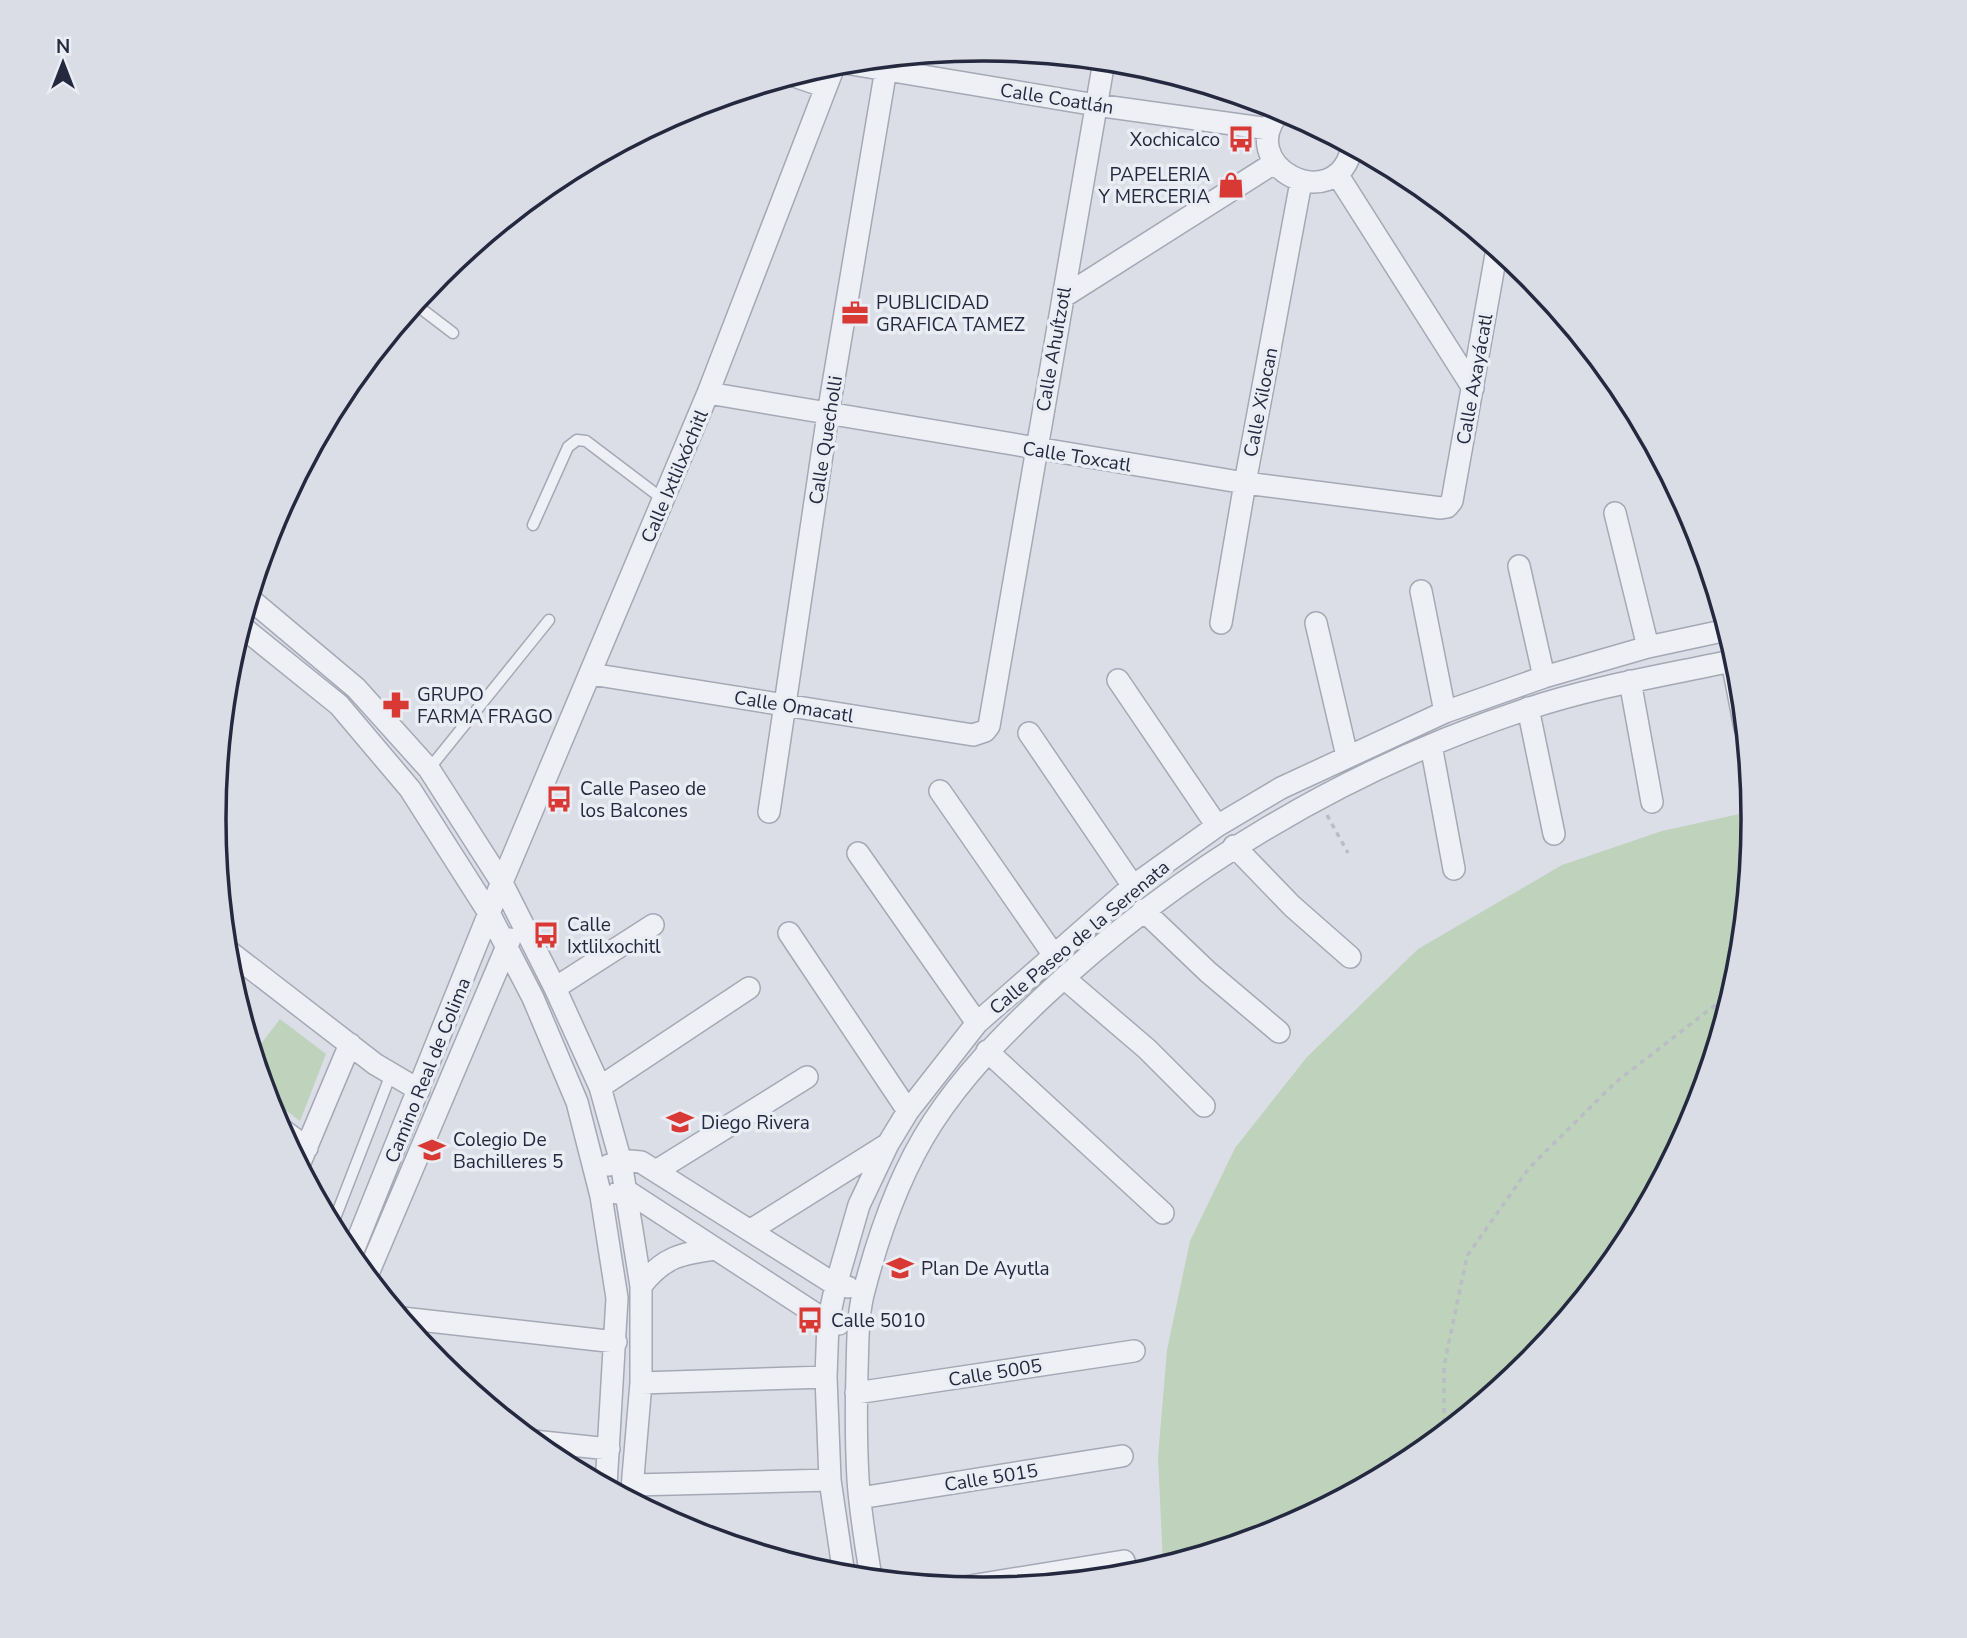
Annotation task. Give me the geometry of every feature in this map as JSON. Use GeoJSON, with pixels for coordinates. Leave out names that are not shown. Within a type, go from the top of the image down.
{"type":"FeatureCollection","features":[{"type":"Feature","properties":{"kind":"street","name":"Calle Coatlán"},"geometry":{"type":"LineString","coordinates":[[882,68],[1096,105],[1269,129]]}},
{"type":"Feature","properties":{"kind":"street","name":"Calle Quecholli"},"geometry":{"type":"LineString","coordinates":[[769,812],[828,414],[886,69]]}},
{"type":"Feature","properties":{"kind":"street","name":"Calle Ahuítzotl"},"geometry":{"type":"LineString","coordinates":[[992,720],[1102,71]]}},
{"type":"Feature","properties":{"kind":"street","name":"Calle Ixtlilxóchitl"},"geometry":{"type":"LineString","coordinates":[[502,883],[708,393],[830,77]]}},
{"type":"Feature","properties":{"kind":"street"},"geometry":{"type":"LineString","coordinates":[[811,82],[826,87]]}},
{"type":"Feature","properties":{"kind":"street"},"geometry":{"type":"LineString","coordinates":[[1275,120],[1269,129],[1268,145],[1274,163],[1287,176],[1301,182],[1323,181],[1337,174],[1350,157]]}},
{"type":"Feature","properties":{"kind":"street"},"geometry":{"type":"LineString","coordinates":[[1063,297],[1274,163]]}},
{"type":"Feature","properties":{"kind":"street"},"geometry":{"type":"LineString","coordinates":[[1337,174],[1473,388]]}},
{"type":"Feature","properties":{"kind":"street","name":"Calle Xilocan"},"geometry":{"type":"LineString","coordinates":[[1221,623],[1301,182]]}},
{"type":"Feature","properties":{"kind":"street","name":"Calle Axayácatl"},"geometry":{"type":"LineString","coordinates":[[1447,507],[1452,500],[1495,260]]}},
{"type":"Feature","properties":{"kind":"street","name":"Calle Toxcatl"},"geometry":{"type":"LineString","coordinates":[[708,393],[1245,483],[1447,507]]}},
{"type":"Feature","properties":{"kind":"street"},"geometry":{"type":"LineString","coordinates":[[1615,513],[1648,647]]}},
{"type":"Feature","properties":{"kind":"street"},"geometry":{"type":"LineString","coordinates":[[1519,566],[1544,677]]}},
{"type":"Feature","properties":{"kind":"street"},"geometry":{"type":"LineString","coordinates":[[1421,591],[1445,712]]}},
{"type":"Feature","properties":{"kind":"street"},"geometry":{"type":"LineString","coordinates":[[257,605],[356,688],[429,769],[502,883],[555,988],[600,1087],[621,1162],[641,1286],[641,1382],[632,1490]]}},
{"type":"Feature","properties":{"kind":"street"},"geometry":{"type":"LineString","coordinates":[[1316,623],[1348,756]]}},
{"type":"Feature","properties":{"kind":"street","name":"Calle Paseo de la Serenata"},"geometry":{"type":"LineString","coordinates":[[842,1563],[830,1480],[826,1377],[828,1322],[836,1285],[859,1205],[888,1144],[908,1111],[977,1023],[1133,886],[1217,826],[1281,788],[1445,712],[1544,677],[1648,647],[1717,632]]}},
{"type":"Feature","properties":{"kind":"street"},"geometry":{"type":"LineString","coordinates":[[250,633],[339,705],[410,789],[489,913],[533,998],[577,1102],[601,1196],[617,1298],[607,1476]]}},
{"type":"Feature","properties":{"kind":"street","name":"Calle Paseo de la Serenata"},"geometry":{"type":"LineString","coordinates":[[870,1567],[860,1498],[856,1393],[858,1326],[864,1289],[891,1207],[909,1164],[933,1121],[987,1051],[1064,978],[1143,910],[1234,846],[1318,798],[1431,745],[1528,708],[1630,681],[1725,662]]}},
{"type":"Feature","properties":{"kind":"street","name":"Calle Omacatl"},"geometry":{"type":"LineString","coordinates":[[591,674],[973,735],[985,731],[992,720]]}},
{"type":"Feature","properties":{"kind":"street"},"geometry":{"type":"LineString","coordinates":[[1118,680],[1217,826]]}},
{"type":"Feature","properties":{"kind":"street"},"geometry":{"type":"LineString","coordinates":[[1630,681],[1652,802]]}},
{"type":"Feature","properties":{"kind":"street"},"geometry":{"type":"LineString","coordinates":[[1528,708],[1554,834]]}},
{"type":"Feature","properties":{"kind":"street"},"geometry":{"type":"LineString","coordinates":[[1029,733],[1133,886]]}},
{"type":"Feature","properties":{"kind":"street"},"geometry":{"type":"LineString","coordinates":[[1431,745],[1454,869]]}},
{"type":"Feature","properties":{"kind":"street"},"geometry":{"type":"LineString","coordinates":[[940,791],[1053,954]]}},
{"type":"Feature","properties":{"kind":"street"},"geometry":{"type":"LineString","coordinates":[[1234,846],[1292,906],[1350,957]]}},
{"type":"Feature","properties":{"kind":"street"},"geometry":{"type":"LineString","coordinates":[[858,853],[977,1023]]}},
{"type":"Feature","properties":{"kind":"street","name":"Camino Real de Colima"},"geometry":{"type":"LineString","coordinates":[[356,1244],[502,883]]}},
{"type":"Feature","properties":{"kind":"street"},"geometry":{"type":"LineString","coordinates":[[1143,910],[1208,972],[1279,1032]]}},
{"type":"Feature","properties":{"kind":"street","name":"Camino Real de Colima"},"geometry":{"type":"LineString","coordinates":[[371,1265],[519,916]]}},
{"type":"Feature","properties":{"kind":"street"},"geometry":{"type":"LineString","coordinates":[[555,988],[653,925]]}},
{"type":"Feature","properties":{"kind":"street"},"geometry":{"type":"LineString","coordinates":[[789,933],[908,1111]]}},
{"type":"Feature","properties":{"kind":"street"},"geometry":{"type":"LineString","coordinates":[[239,959],[375,1064],[419,1090]]}},
{"type":"Feature","properties":{"kind":"street"},"geometry":{"type":"LineString","coordinates":[[1064,978],[1147,1049],[1204,1105]]}},
{"type":"Feature","properties":{"kind":"street"},"geometry":{"type":"LineString","coordinates":[[600,1087],[749,988]]}},
{"type":"Feature","properties":{"kind":"street"},"geometry":{"type":"LineString","coordinates":[[304,1154],[350,1044]]}},
{"type":"Feature","properties":{"kind":"street"},"geometry":{"type":"LineString","coordinates":[[987,1051],[1163,1213]]}},
{"type":"Feature","properties":{"kind":"street"},"geometry":{"type":"LineString","coordinates":[[656,1171],[807,1077]]}},
{"type":"Feature","properties":{"kind":"street"},"geometry":{"type":"LineString","coordinates":[[406,1121],[428,1131]]}},
{"type":"Feature","properties":{"kind":"street"},"geometry":{"type":"LineString","coordinates":[[751,1230],[888,1144]]}},
{"type":"Feature","properties":{"kind":"street"},"geometry":{"type":"LineString","coordinates":[[595,1168],[636,1161],[836,1285],[864,1289]]}},
{"type":"Feature","properties":{"kind":"street"},"geometry":{"type":"LineString","coordinates":[[601,1196],[626,1191],[828,1322],[858,1326]]}},
{"type":"Feature","properties":{"kind":"street"},"geometry":{"type":"LineString","coordinates":[[641,1286],[656,1269],[677,1256],[716,1249]]}},
{"type":"Feature","properties":{"kind":"street"},"geometry":{"type":"LineString","coordinates":[[414,1319],[616,1342]]}},
{"type":"Feature","properties":{"kind":"street","name":"Calle 5005"},"geometry":{"type":"LineString","coordinates":[[856,1393],[1134,1351]]}},
{"type":"Feature","properties":{"kind":"street"},"geometry":{"type":"LineString","coordinates":[[641,1382],[826,1377]]}},
{"type":"Feature","properties":{"kind":"street"},"geometry":{"type":"LineString","coordinates":[[555,1444],[609,1450]]}},
{"type":"Feature","properties":{"kind":"street","name":"Calle 5015"},"geometry":{"type":"LineString","coordinates":[[860,1498],[1122,1456]]}},
{"type":"Feature","properties":{"kind":"street"},"geometry":{"type":"LineString","coordinates":[[635,1492],[830,1480]]}},
{"type":"Feature","properties":{"kind":"street"},"geometry":{"type":"LineString","coordinates":[[1046,1574],[1124,1561]]}},
{"type":"Feature","properties":{"kind":"lane"},"geometry":{"type":"LineString","coordinates":[[423,310],[453,333]]}},
{"type":"Feature","properties":{"kind":"lane"},"geometry":{"type":"LineString","coordinates":[[533,524],[568,447],[577,440],[586,441],[664,500]]}},
{"type":"Feature","properties":{"kind":"lane"},"geometry":{"type":"LineString","coordinates":[[429,769],[549,620]]}},
{"type":"Feature","properties":{"kind":"lane"},"geometry":{"type":"LineString","coordinates":[[337,1214],[391,1074]]}},
{"type":"Feature","properties":{"kind":"path"},"geometry":{"type":"LineString","coordinates":[[1318,798],[1348,853]]}},
{"type":"Feature","properties":{"kind":"path"},"geometry":{"type":"LineString","coordinates":[[1444,1421],[1444,1366],[1466,1256],[1529,1168],[1616,1082],[1718,1003]]}},
{"type":"Feature","properties":{"kind":"green space"},"geometry":{"type":"Polygon","coordinates":[[[1741,814],[1740,869],[1735,918],[1715,1015],[1684,1109],[1640,1198],[1614,1240],[1553,1319],[1519,1355],[1483,1389],[1404,1449],[1319,1499],[1227,1537],[1163,1555],[1158,1457],[1167,1350],[1190,1241],[1235,1148],[1307,1057],[1418,949],[1562,865],[1662,831],[1741,814]]]}},
{"type":"Feature","properties":{"kind":"green space"},"geometry":{"type":"Polygon","coordinates":[[[280,1019],[326,1054],[300,1121],[283,1108],[261,1044],[280,1019]]]}},
{"type":"Feature","properties":{"kind":"place","name":"Xochicalco"},"geometry":{"type":"Point","coordinates":[1241,139]}},
{"type":"Feature","properties":{"kind":"place","name":"PAPELERIA Y MERCERIA"},"geometry":{"type":"Point","coordinates":[1231,185]}},
{"type":"Feature","properties":{"kind":"place","name":"PUBLICIDAD GRAFICA TAMEZ"},"geometry":{"type":"Point","coordinates":[855,313]}},
{"type":"Feature","properties":{"kind":"place","name":"GRUPO FARMA FRAGO"},"geometry":{"type":"Point","coordinates":[396,705]}},
{"type":"Feature","properties":{"kind":"place","name":"Calle Paseo de los Balcones"},"geometry":{"type":"Point","coordinates":[559,799]}},
{"type":"Feature","properties":{"kind":"place","name":"Calle Ixtlilxochitl"},"geometry":{"type":"Point","coordinates":[546,935]}},
{"type":"Feature","properties":{"kind":"place","name":"Diego Rivera"},"geometry":{"type":"Point","coordinates":[680,1122]}},
{"type":"Feature","properties":{"kind":"place","name":"Colegio De Bachilleres 5"},"geometry":{"type":"Point","coordinates":[432,1150]}},
{"type":"Feature","properties":{"kind":"place","name":"Plan De Ayutla"},"geometry":{"type":"Point","coordinates":[900,1268]}},
{"type":"Feature","properties":{"kind":"place","name":"Calle 5010"},"geometry":{"type":"Point","coordinates":[810,1320]}}]}
